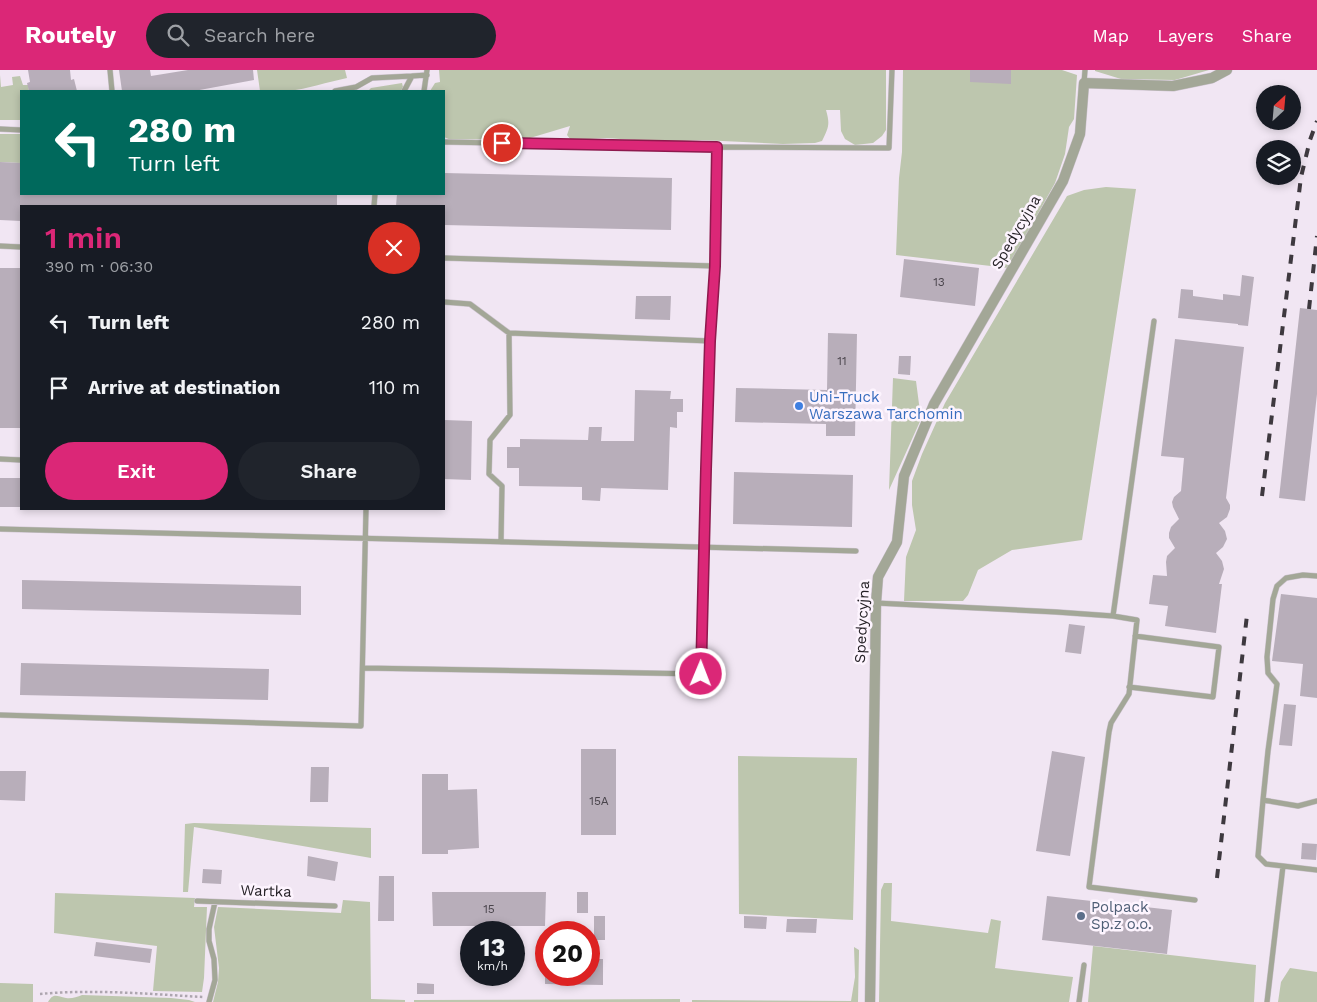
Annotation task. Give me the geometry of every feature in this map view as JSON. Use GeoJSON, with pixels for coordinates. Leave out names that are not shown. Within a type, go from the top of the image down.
{"type":"FeatureCollection","features":[{"type":"Feature","properties":{"kind":"street"},"geometry":{"type":"LineString","coordinates":[[1084,82],[1173,86],[1212,78],[1227,70]]}},
{"type":"Feature","properties":{"kind":"street","name":"Spedycyjna"},"geometry":{"type":"LineString","coordinates":[[870,1002],[876,603],[878,577],[897,542],[904,476],[934,404],[1063,181],[1080,134],[1084,82]]}},
{"type":"Feature","properties":{"kind":"lane"},"geometry":{"type":"LineString","coordinates":[[110,70],[112,90]]}},
{"type":"Feature","properties":{"kind":"lane"},"geometry":{"type":"LineString","coordinates":[[445,142],[889,148],[892,70]]}},
{"type":"Feature","properties":{"kind":"lane"},"geometry":{"type":"LineString","coordinates":[[1084,82],[1085,70]]}},
{"type":"Feature","properties":{"kind":"lane"},"geometry":{"type":"LineString","coordinates":[[356,89],[372,78],[412,76],[427,72],[424,90]]}},
{"type":"Feature","properties":{"kind":"lane"},"geometry":{"type":"LineString","coordinates":[[405,90],[412,76]]}},
{"type":"Feature","properties":{"kind":"lane"},"geometry":{"type":"LineString","coordinates":[[0,129],[20,130]]}},
{"type":"Feature","properties":{"kind":"lane"},"geometry":{"type":"LineString","coordinates":[[363,668],[701,674],[703,547],[710,341],[715,266],[717,147]]}},
{"type":"Feature","properties":{"kind":"lane"},"geometry":{"type":"LineString","coordinates":[[0,246],[20,247]]}},
{"type":"Feature","properties":{"kind":"lane"},"geometry":{"type":"LineString","coordinates":[[445,258],[715,266]]}},
{"type":"Feature","properties":{"kind":"lane"},"geometry":{"type":"LineString","coordinates":[[445,302],[470,304],[509,333],[710,341]]}},
{"type":"Feature","properties":{"kind":"lane"},"geometry":{"type":"LineString","coordinates":[[1113,616],[1154,321]]}},
{"type":"Feature","properties":{"kind":"lane"},"geometry":{"type":"LineString","coordinates":[[502,542],[502,486],[489,474],[490,440],[510,415],[509,333]]}},
{"type":"Feature","properties":{"kind":"lane"},"geometry":{"type":"LineString","coordinates":[[0,459],[20,460]]}},
{"type":"Feature","properties":{"kind":"lane"},"geometry":{"type":"LineString","coordinates":[[0,715],[361,726],[366,510]]}},
{"type":"Feature","properties":{"kind":"lane"},"geometry":{"type":"LineString","coordinates":[[0,529],[856,551]]}},
{"type":"Feature","properties":{"kind":"lane"},"geometry":{"type":"LineString","coordinates":[[1317,576],[1286,578],[1278,586],[1273,599],[1267,657],[1268,673],[1277,684],[1268,751],[1258,856],[1266,864],[1317,870]]}},
{"type":"Feature","properties":{"kind":"lane"},"geometry":{"type":"LineString","coordinates":[[876,603],[1056,612],[1113,616],[1137,620],[1129,694],[1111,723],[1109,732],[1089,887],[1195,900]]}},
{"type":"Feature","properties":{"kind":"lane"},"geometry":{"type":"LineString","coordinates":[[1130,687],[1213,697],[1219,647],[1135,636]]}},
{"type":"Feature","properties":{"kind":"lane"},"geometry":{"type":"LineString","coordinates":[[1263,800],[1298,806],[1317,801]]}},
{"type":"Feature","properties":{"kind":"lane"},"geometry":{"type":"LineString","coordinates":[[1267,1002],[1283,866]]}},
{"type":"Feature","properties":{"kind":"lane","name":"Wartka"},"geometry":{"type":"LineString","coordinates":[[197,901],[335,906]]}},
{"type":"Feature","properties":{"kind":"lane"},"geometry":{"type":"LineString","coordinates":[[210,1000],[215,980],[209,928],[215,902]]}},
{"type":"Feature","properties":{"kind":"lane"},"geometry":{"type":"LineString","coordinates":[[1079,1002],[1084,965]]}},
{"type":"Feature","properties":{"kind":"path"},"geometry":{"type":"LineString","coordinates":[[40,994],[101,992],[210,1000]]}},
{"type":"Feature","properties":{"kind":"green space"},"geometry":{"type":"Polygon","coordinates":[[[257,70],[345,70],[347,78],[295,90],[260,90],[257,70]]]}},
{"type":"Feature","properties":{"kind":"green space"},"geometry":{"type":"Polygon","coordinates":[[[439,70],[886,70],[886,130],[873,143],[855,145],[845,139],[841,131],[840,110],[826,110],[827,129],[822,141],[815,143],[783,144],[702,140],[662,142],[607,138],[571,140],[567,135],[570,126],[530,138],[451,140],[445,137],[445,90],[431,90],[435,83],[440,82],[439,70]]]}},
{"type":"Feature","properties":{"kind":"green space"},"geometry":{"type":"Polygon","coordinates":[[[903,70],[1062,70],[1077,75],[1074,119],[1069,127],[1065,154],[1055,183],[1008,268],[896,255],[902,152],[903,70]]]}},
{"type":"Feature","properties":{"kind":"green space"},"geometry":{"type":"Polygon","coordinates":[[[1095,70],[1209,70],[1175,80],[1121,79],[1095,70]]]}},
{"type":"Feature","properties":{"kind":"green space"},"geometry":{"type":"Polygon","coordinates":[[[0,75],[1,87],[13,85],[12,77],[20,76],[23,85],[28,85],[29,90],[20,90],[20,120],[0,120],[0,75]]]}},
{"type":"Feature","properties":{"kind":"green space"},"geometry":{"type":"Polygon","coordinates":[[[402,83],[403,87],[402,90],[369,90],[371,88],[402,83]]]}},
{"type":"Feature","properties":{"kind":"green space"},"geometry":{"type":"Polygon","coordinates":[[[0,134],[20,134],[20,163],[0,162],[0,134]]]}},
{"type":"Feature","properties":{"kind":"green space"},"geometry":{"type":"Polygon","coordinates":[[[1106,187],[1136,189],[1082,540],[1012,550],[978,570],[968,595],[963,601],[904,601],[906,557],[916,530],[912,505],[912,481],[945,403],[1067,196],[1084,190],[1106,187]]]}},
{"type":"Feature","properties":{"kind":"green space"},"geometry":{"type":"Polygon","coordinates":[[[893,378],[916,381],[922,417],[889,490],[893,378]]]}},
{"type":"Feature","properties":{"kind":"green space"},"geometry":{"type":"Polygon","coordinates":[[[738,756],[857,758],[853,920],[739,914],[738,756]]]}},
{"type":"Feature","properties":{"kind":"green space"},"geometry":{"type":"Polygon","coordinates":[[[185,824],[371,828],[371,858],[194,827],[188,892],[183,892],[185,824]]]}},
{"type":"Feature","properties":{"kind":"green space"},"geometry":{"type":"Polygon","coordinates":[[[884,883],[892,883],[891,921],[988,933],[991,919],[1001,921],[995,968],[1073,977],[1069,1002],[879,1002],[881,890],[884,883]]]}},
{"type":"Feature","properties":{"kind":"green space"},"geometry":{"type":"Polygon","coordinates":[[[55,893],[195,898],[194,907],[207,907],[202,992],[153,991],[157,946],[54,933],[55,893]]]}},
{"type":"Feature","properties":{"kind":"green space"},"geometry":{"type":"Polygon","coordinates":[[[343,900],[370,902],[371,999],[405,1000],[405,1002],[213,1002],[219,968],[214,927],[218,907],[341,913],[343,900]]]}},
{"type":"Feature","properties":{"kind":"green space"},"geometry":{"type":"Polygon","coordinates":[[[1093,946],[1256,965],[1254,1002],[1088,1002],[1093,946]]]}},
{"type":"Feature","properties":{"kind":"green space"},"geometry":{"type":"Polygon","coordinates":[[[854,947],[859,950],[858,1002],[692,1002],[692,1000],[851,1001],[855,977],[854,947]]]}},
{"type":"Feature","properties":{"kind":"green space"},"geometry":{"type":"Polygon","coordinates":[[[1290,968],[1317,972],[1317,1002],[1278,1002],[1281,982],[1290,968]]]}},
{"type":"Feature","properties":{"kind":"green space"},"geometry":{"type":"Polygon","coordinates":[[[0,983],[33,984],[33,1002],[0,1002],[0,983]]]}},
{"type":"Feature","properties":{"kind":"green space"},"geometry":{"type":"Polygon","coordinates":[[[82,995],[171,998],[195,1002],[48,1002],[54,996],[70,998],[82,995]]]}},
{"type":"Feature","properties":{"kind":"green space"},"geometry":{"type":"Polygon","coordinates":[[[680,999],[680,1002],[414,1002],[414,1000],[680,999]]]}},
{"type":"Feature","properties":{"kind":"building"},"geometry":{"type":"Polygon","coordinates":[[[28,70],[70,70],[71,80],[74,79],[77,90],[29,90],[27,83],[30,82],[28,70]]]}},
{"type":"Feature","properties":{"kind":"building"},"geometry":{"type":"Polygon","coordinates":[[[119,70],[150,70],[151,76],[188,70],[253,70],[254,80],[199,90],[122,90],[119,70]]]}},
{"type":"Feature","properties":{"kind":"building"},"geometry":{"type":"Polygon","coordinates":[[[970,70],[1011,70],[1011,84],[970,82],[970,70]]]}},
{"type":"Feature","properties":{"kind":"building"},"geometry":{"type":"Polygon","coordinates":[[[0,162],[20,163],[20,195],[337,195],[337,205],[20,205],[20,221],[0,220],[0,162]]]}},
{"type":"Feature","properties":{"kind":"building"},"geometry":{"type":"Polygon","coordinates":[[[445,173],[672,178],[671,230],[445,225],[445,205],[396,205],[397,195],[445,195],[445,173]]]}},
{"type":"Feature","properties":{"kind":"building"},"geometry":{"type":"Polygon","coordinates":[[[904,259],[979,268],[975,306],[900,297],[904,259]]]}},
{"type":"Feature","properties":{"kind":"building"},"geometry":{"type":"Polygon","coordinates":[[[0,268],[20,268],[20,428],[0,428],[0,268]]]}},
{"type":"Feature","properties":{"kind":"building"},"geometry":{"type":"Polygon","coordinates":[[[1242,275],[1254,277],[1248,326],[1178,318],[1181,289],[1193,290],[1193,296],[1223,300],[1223,294],[1240,296],[1242,275]]]}},
{"type":"Feature","properties":{"kind":"building"},"geometry":{"type":"Polygon","coordinates":[[[636,296],[671,296],[670,320],[635,319],[636,296]]]}},
{"type":"Feature","properties":{"kind":"building"},"geometry":{"type":"Polygon","coordinates":[[[1300,308],[1317,310],[1317,394],[1305,501],[1279,498],[1300,308]]]}},
{"type":"Feature","properties":{"kind":"building"},"geometry":{"type":"Polygon","coordinates":[[[828,333],[857,334],[855,436],[826,436],[826,424],[735,422],[736,388],[827,390],[828,333]]]}},
{"type":"Feature","properties":{"kind":"building"},"geometry":{"type":"Polygon","coordinates":[[[1175,339],[1244,347],[1226,498],[1230,509],[1227,517],[1219,523],[1225,531],[1227,539],[1223,547],[1216,553],[1222,561],[1224,569],[1219,584],[1222,584],[1216,633],[1165,626],[1168,606],[1149,604],[1153,575],[1167,576],[1167,556],[1175,548],[1169,538],[1169,533],[1171,527],[1179,519],[1172,502],[1174,497],[1181,491],[1184,458],[1161,456],[1175,339]]]}},
{"type":"Feature","properties":{"kind":"building"},"geometry":{"type":"Polygon","coordinates":[[[899,356],[911,356],[910,375],[898,374],[899,356]]]}},
{"type":"Feature","properties":{"kind":"building"},"geometry":{"type":"Polygon","coordinates":[[[635,390],[671,391],[670,399],[683,399],[683,412],[677,412],[677,428],[670,427],[668,490],[601,488],[600,501],[582,500],[582,487],[519,486],[519,468],[507,468],[507,447],[520,447],[520,439],[588,440],[589,427],[602,427],[601,441],[634,441],[635,390]]]}},
{"type":"Feature","properties":{"kind":"building"},"geometry":{"type":"Polygon","coordinates":[[[445,420],[472,421],[471,480],[445,479],[445,420]]]}},
{"type":"Feature","properties":{"kind":"building"},"geometry":{"type":"Polygon","coordinates":[[[734,472],[853,475],[852,527],[733,524],[734,472]]]}},
{"type":"Feature","properties":{"kind":"building"},"geometry":{"type":"Polygon","coordinates":[[[0,478],[20,478],[20,507],[0,507],[0,478]]]}},
{"type":"Feature","properties":{"kind":"building"},"geometry":{"type":"Polygon","coordinates":[[[22,580],[301,586],[301,615],[22,609],[22,580]]]}},
{"type":"Feature","properties":{"kind":"building"},"geometry":{"type":"Polygon","coordinates":[[[1281,594],[1317,598],[1317,698],[1300,696],[1303,664],[1272,661],[1281,594]]]}},
{"type":"Feature","properties":{"kind":"building"},"geometry":{"type":"Polygon","coordinates":[[[1069,624],[1085,626],[1081,654],[1065,652],[1069,624]]]}},
{"type":"Feature","properties":{"kind":"building"},"geometry":{"type":"Polygon","coordinates":[[[21,663],[269,669],[268,700],[20,695],[21,663]]]}},
{"type":"Feature","properties":{"kind":"building"},"geometry":{"type":"Polygon","coordinates":[[[1284,704],[1296,705],[1292,746],[1279,745],[1284,704]]]}},
{"type":"Feature","properties":{"kind":"building"},"geometry":{"type":"Polygon","coordinates":[[[581,749],[616,749],[616,835],[581,835],[581,749]]]}},
{"type":"Feature","properties":{"kind":"building"},"geometry":{"type":"Polygon","coordinates":[[[1052,751],[1085,757],[1070,856],[1036,851],[1052,751]]]}},
{"type":"Feature","properties":{"kind":"building"},"geometry":{"type":"Polygon","coordinates":[[[311,767],[329,767],[328,802],[310,802],[311,767]]]}},
{"type":"Feature","properties":{"kind":"building"},"geometry":{"type":"Polygon","coordinates":[[[0,771],[26,771],[25,801],[0,800],[0,771]]]}},
{"type":"Feature","properties":{"kind":"building"},"geometry":{"type":"Polygon","coordinates":[[[422,774],[448,774],[448,790],[477,789],[479,848],[448,850],[448,854],[422,854],[422,774]]]}},
{"type":"Feature","properties":{"kind":"building"},"geometry":{"type":"Polygon","coordinates":[[[1302,843],[1317,844],[1316,860],[1301,859],[1302,843]]]}},
{"type":"Feature","properties":{"kind":"building"},"geometry":{"type":"Polygon","coordinates":[[[308,856],[338,862],[335,881],[307,876],[308,856]]]}},
{"type":"Feature","properties":{"kind":"building"},"geometry":{"type":"Polygon","coordinates":[[[203,869],[222,870],[221,884],[202,883],[203,869]]]}},
{"type":"Feature","properties":{"kind":"building"},"geometry":{"type":"Polygon","coordinates":[[[379,876],[394,876],[394,921],[378,921],[379,876]]]}},
{"type":"Feature","properties":{"kind":"building"},"geometry":{"type":"Polygon","coordinates":[[[432,892],[546,892],[545,921],[535,921],[535,926],[525,926],[525,921],[460,921],[460,926],[433,926],[432,892]]]}},
{"type":"Feature","properties":{"kind":"building"},"geometry":{"type":"Polygon","coordinates":[[[577,892],[588,892],[588,913],[577,913],[577,892]]]}},
{"type":"Feature","properties":{"kind":"building"},"geometry":{"type":"Polygon","coordinates":[[[1047,896],[1172,910],[1167,954],[1042,940],[1047,896]]]}},
{"type":"Feature","properties":{"kind":"building"},"geometry":{"type":"Polygon","coordinates":[[[594,916],[605,916],[605,940],[600,940],[600,921],[594,921],[594,916]]]}},
{"type":"Feature","properties":{"kind":"building"},"geometry":{"type":"Polygon","coordinates":[[[744,916],[767,917],[766,929],[744,928],[744,916]]]}},
{"type":"Feature","properties":{"kind":"building"},"geometry":{"type":"Polygon","coordinates":[[[787,919],[817,919],[816,933],[786,932],[787,919]]]}},
{"type":"Feature","properties":{"kind":"building"},"geometry":{"type":"Polygon","coordinates":[[[96,942],[152,949],[150,963],[94,956],[96,942]]]}},
{"type":"Feature","properties":{"kind":"building"},"geometry":{"type":"Polygon","coordinates":[[[600,959],[603,959],[603,985],[600,985],[600,959]]]}},
{"type":"Feature","properties":{"kind":"building"},"geometry":{"type":"Polygon","coordinates":[[[417,983],[434,984],[434,994],[417,994],[417,983]]]}},
{"type":"Feature","properties":{"kind":"railway"},"geometry":{"type":"LineString","coordinates":[[1262,496],[1301,177],[1310,140],[1317,121]]}},
{"type":"Feature","properties":{"kind":"railway"},"geometry":{"type":"LineString","coordinates":[[1309,309],[1317,236]]}},
{"type":"Feature","properties":{"kind":"railway"},"geometry":{"type":"LineString","coordinates":[[1217,878],[1247,615]]}},
{"type":"Feature","properties":{"kind":"place","name":"Uni-Truck Warszawa Tarchomin"},"geometry":{"type":"Point","coordinates":[799,406]}},
{"type":"Feature","properties":{"kind":"place","name":"Polpack Sp.z o.o."},"geometry":{"type":"Point","coordinates":[1081,916]}},
{"type":"Feature","properties":{"kind":"route"},"geometry":{"type":"LineString","coordinates":[[502,143],[717,147],[715,266],[710,341],[703,547],[701,674]]}}]}
